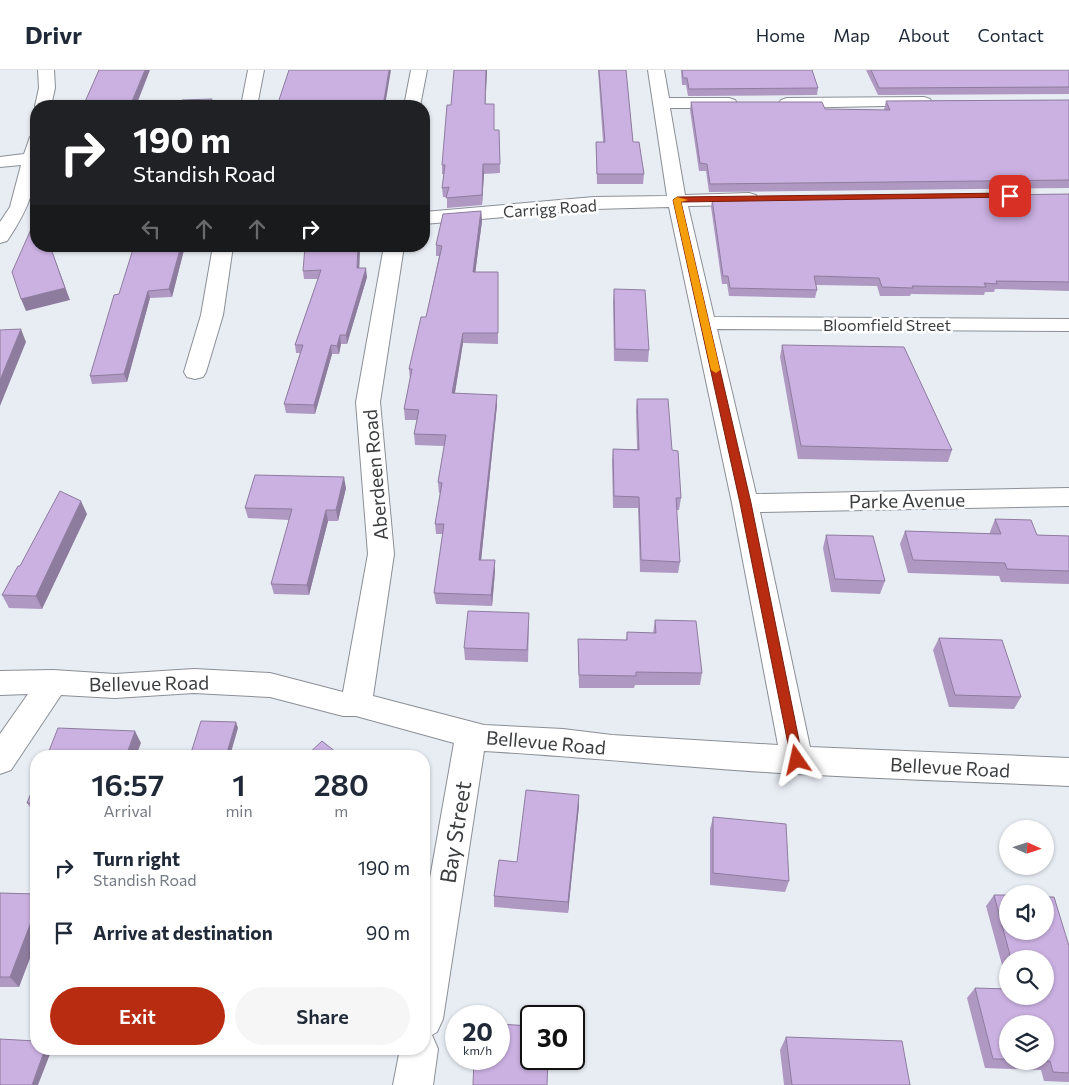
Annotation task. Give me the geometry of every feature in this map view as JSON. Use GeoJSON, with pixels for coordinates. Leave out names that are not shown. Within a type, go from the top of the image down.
{"type":"FeatureCollection","features":[{"type":"Feature","properties":{"kind":"street"},"geometry":{"type":"LineString","coordinates":[[44,100],[47,88],[46,70]]}},
{"type":"Feature","properties":{"kind":"street"},"geometry":{"type":"LineString","coordinates":[[250,100],[256,70]]}},
{"type":"Feature","properties":{"kind":"street"},"geometry":{"type":"LineString","coordinates":[[413,100],[419,70]]}},
{"type":"Feature","properties":{"kind":"street"},"geometry":{"type":"LineString","coordinates":[[656,70],[677,200],[745,503],[797,760]]}},
{"type":"Feature","properties":{"kind":"street"},"geometry":{"type":"LineString","coordinates":[[770,103],[939,102]]}},
{"type":"Feature","properties":{"kind":"street"},"geometry":{"type":"LineString","coordinates":[[662,103],[740,103]]}},
{"type":"Feature","properties":{"kind":"street"},"geometry":{"type":"LineString","coordinates":[[0,162],[30,152]]}},
{"type":"Feature","properties":{"kind":"street"},"geometry":{"type":"LineString","coordinates":[[0,237],[19,207],[30,168]]}},
{"type":"Feature","properties":{"kind":"street","name":"Carrigg Road"},"geometry":{"type":"LineString","coordinates":[[430,217],[594,203],[618,204],[677,200],[765,199]]}},
{"type":"Feature","properties":{"kind":"street"},"geometry":{"type":"LineString","coordinates":[[195,372],[212,314],[222,252]]}},
{"type":"Feature","properties":{"kind":"street","name":"Aberdeen Road"},"geometry":{"type":"LineString","coordinates":[[356,704],[381,554],[368,402],[393,252]]}},
{"type":"Feature","properties":{"kind":"street","name":"Bloomfield Street"},"geometry":{"type":"LineString","coordinates":[[705,324],[1069,325]]}},
{"type":"Feature","properties":{"kind":"street","name":"Parke Avenue"},"geometry":{"type":"LineString","coordinates":[[745,503],[1069,497]]}},
{"type":"Feature","properties":{"kind":"street"},"geometry":{"type":"LineString","coordinates":[[0,760],[53,682]]}},
{"type":"Feature","properties":{"kind":"street","name":"Bellevue Road"},"geometry":{"type":"LineString","coordinates":[[0,683],[53,682],[114,686],[194,682],[270,685],[343,704],[356,704],[484,738],[563,742],[612,748],[1066,779]]}},
{"type":"Feature","properties":{"kind":"street","name":"Bay Street"},"geometry":{"type":"LineString","coordinates":[[430,982],[471,733]]}},
{"type":"Feature","properties":{"kind":"street"},"geometry":{"type":"LineString","coordinates":[[413,1085],[418,1055]]}},
{"type":"Feature","properties":{"kind":"building"},"geometry":{"type":"Polygon","coordinates":[[[99,70],[145,70],[132,100],[86,100],[99,70]]]}},
{"type":"Feature","properties":{"kind":"building"},"geometry":{"type":"Polygon","coordinates":[[[289,70],[389,70],[384,100],[279,100],[289,70]]]}},
{"type":"Feature","properties":{"kind":"building"},"geometry":{"type":"Polygon","coordinates":[[[454,70],[486,70],[485,104],[494,104],[494,130],[499,130],[500,164],[483,164],[482,195],[446,198],[449,187],[442,188],[445,165],[442,165],[447,105],[451,105],[454,70]]]}},
{"type":"Feature","properties":{"kind":"building"},"geometry":{"type":"Polygon","coordinates":[[[599,70],[626,70],[633,142],[639,142],[644,174],[597,174],[596,142],[605,142],[599,70]]]}},
{"type":"Feature","properties":{"kind":"building"},"geometry":{"type":"Polygon","coordinates":[[[682,70],[812,70],[818,88],[689,89],[687,78],[683,78],[682,70]]]}},
{"type":"Feature","properties":{"kind":"building"},"geometry":{"type":"Polygon","coordinates":[[[871,70],[1069,70],[1069,87],[879,88],[871,70]]]}},
{"type":"Feature","properties":{"kind":"building"},"geometry":{"type":"Polygon","coordinates":[[[1069,100],[1069,180],[710,184],[707,164],[700,163],[691,102],[822,102],[825,109],[890,110],[886,101],[1069,100]]]}},
{"type":"Feature","properties":{"kind":"building"},"geometry":{"type":"Polygon","coordinates":[[[1069,194],[1069,282],[996,281],[997,284],[984,283],[986,287],[912,286],[913,288],[882,287],[879,278],[814,276],[817,290],[730,288],[728,276],[723,276],[712,199],[1069,194]]]}},
{"type":"Feature","properties":{"kind":"building"},"geometry":{"type":"Polygon","coordinates":[[[481,211],[473,272],[498,272],[498,333],[463,333],[452,393],[497,395],[479,560],[495,560],[491,595],[434,593],[444,524],[435,524],[442,483],[438,482],[446,435],[414,434],[419,410],[404,409],[412,369],[409,369],[421,317],[426,317],[442,246],[436,245],[443,214],[481,211]]]}},
{"type":"Feature","properties":{"kind":"building"},"geometry":{"type":"Polygon","coordinates":[[[30,232],[30,252],[52,252],[65,288],[21,299],[12,272],[30,232]]]}},
{"type":"Feature","properties":{"kind":"building"},"geometry":{"type":"Polygon","coordinates":[[[132,252],[179,252],[169,289],[148,291],[124,374],[90,376],[114,295],[119,294],[132,252]]]}},
{"type":"Feature","properties":{"kind":"building"},"geometry":{"type":"Polygon","coordinates":[[[305,252],[358,252],[357,268],[366,268],[346,335],[340,335],[337,346],[331,345],[314,405],[284,404],[303,345],[295,345],[321,270],[303,271],[305,252]]]}},
{"type":"Feature","properties":{"kind":"building"},"geometry":{"type":"Polygon","coordinates":[[[614,289],[645,290],[649,350],[615,349],[614,289]]]}},
{"type":"Feature","properties":{"kind":"building"},"geometry":{"type":"Polygon","coordinates":[[[21,329],[0,380],[0,330],[21,329]]]}},
{"type":"Feature","properties":{"kind":"building"},"geometry":{"type":"Polygon","coordinates":[[[782,345],[904,347],[952,450],[801,446],[782,345]]]}},
{"type":"Feature","properties":{"kind":"building"},"geometry":{"type":"Polygon","coordinates":[[[637,399],[668,399],[672,450],[678,451],[681,498],[676,498],[680,562],[641,560],[639,497],[614,496],[613,449],[639,450],[637,399]]]}},
{"type":"Feature","properties":{"kind":"building"},"geometry":{"type":"Polygon","coordinates":[[[255,475],[344,477],[336,510],[326,510],[307,585],[271,584],[292,509],[245,508],[255,475]]]}},
{"type":"Feature","properties":{"kind":"building"},"geometry":{"type":"Polygon","coordinates":[[[60,491],[81,501],[36,596],[2,595],[18,566],[20,566],[60,491]]]}},
{"type":"Feature","properties":{"kind":"building"},"geometry":{"type":"Polygon","coordinates":[[[995,519],[1031,520],[1037,535],[1069,536],[1069,571],[1007,569],[1005,563],[913,560],[905,531],[1001,534],[995,519]]]}},
{"type":"Feature","properties":{"kind":"building"},"geometry":{"type":"Polygon","coordinates":[[[826,535],[873,536],[885,581],[835,579],[826,535]]]}},
{"type":"Feature","properties":{"kind":"building"},"geometry":{"type":"Polygon","coordinates":[[[468,611],[529,613],[527,650],[464,648],[468,611]]]}},
{"type":"Feature","properties":{"kind":"building"},"geometry":{"type":"Polygon","coordinates":[[[655,620],[696,621],[702,673],[636,672],[636,676],[579,675],[578,639],[627,640],[627,632],[656,633],[655,620]]]}},
{"type":"Feature","properties":{"kind":"building"},"geometry":{"type":"Polygon","coordinates":[[[939,638],[1002,640],[1021,697],[955,695],[939,638]]]}},
{"type":"Feature","properties":{"kind":"building"},"geometry":{"type":"Polygon","coordinates":[[[201,721],[236,722],[228,750],[192,750],[201,721]]]}},
{"type":"Feature","properties":{"kind":"building"},"geometry":{"type":"Polygon","coordinates":[[[58,728],[135,731],[128,750],[49,750],[58,728]]]}},
{"type":"Feature","properties":{"kind":"building"},"geometry":{"type":"Polygon","coordinates":[[[322,741],[333,750],[312,750],[322,741]]]}},
{"type":"Feature","properties":{"kind":"building"},"geometry":{"type":"Polygon","coordinates":[[[526,790],[579,795],[568,902],[494,896],[499,860],[517,862],[526,790]]]}},
{"type":"Feature","properties":{"kind":"building"},"geometry":{"type":"Polygon","coordinates":[[[713,817],[786,824],[789,881],[713,873],[713,817]]]}},
{"type":"Feature","properties":{"kind":"building"},"geometry":{"type":"Polygon","coordinates":[[[0,893],[30,894],[30,925],[10,977],[0,977],[0,893]]]}},
{"type":"Feature","properties":{"kind":"building"},"geometry":{"type":"Polygon","coordinates":[[[994,895],[999,895],[999,914],[994,895]]]}},
{"type":"Feature","properties":{"kind":"building"},"geometry":{"type":"Polygon","coordinates":[[[1054,897],[1069,946],[1069,1073],[1053,1072],[1052,1070],[1054,1070],[1054,1015],[999,1015],[999,1059],[993,1059],[975,988],[999,989],[999,1005],[1054,1005],[1054,950],[1009,950],[1006,940],[1054,940],[1054,897]]]}},
{"type":"Feature","properties":{"kind":"building"},"geometry":{"type":"Polygon","coordinates":[[[510,1025],[520,1025],[520,1070],[548,1070],[547,1085],[473,1085],[474,1070],[510,1070],[510,1025]]]}},
{"type":"Feature","properties":{"kind":"building"},"geometry":{"type":"Polygon","coordinates":[[[786,1037],[902,1041],[910,1085],[792,1085],[786,1037]]]}},
{"type":"Feature","properties":{"kind":"building"},"geometry":{"type":"Polygon","coordinates":[[[0,1039],[30,1041],[30,1055],[43,1055],[32,1085],[0,1085],[0,1039]]]}},
{"type":"Feature","properties":{"kind":"slow traffic"},"geometry":{"type":"LineString","coordinates":[[684,200],[677,200],[716,370]]}},
{"type":"Feature","properties":{"kind":"route"},"geometry":{"type":"LineString","coordinates":[[797,760],[745,503],[677,200],[1010,196]]}}]}
